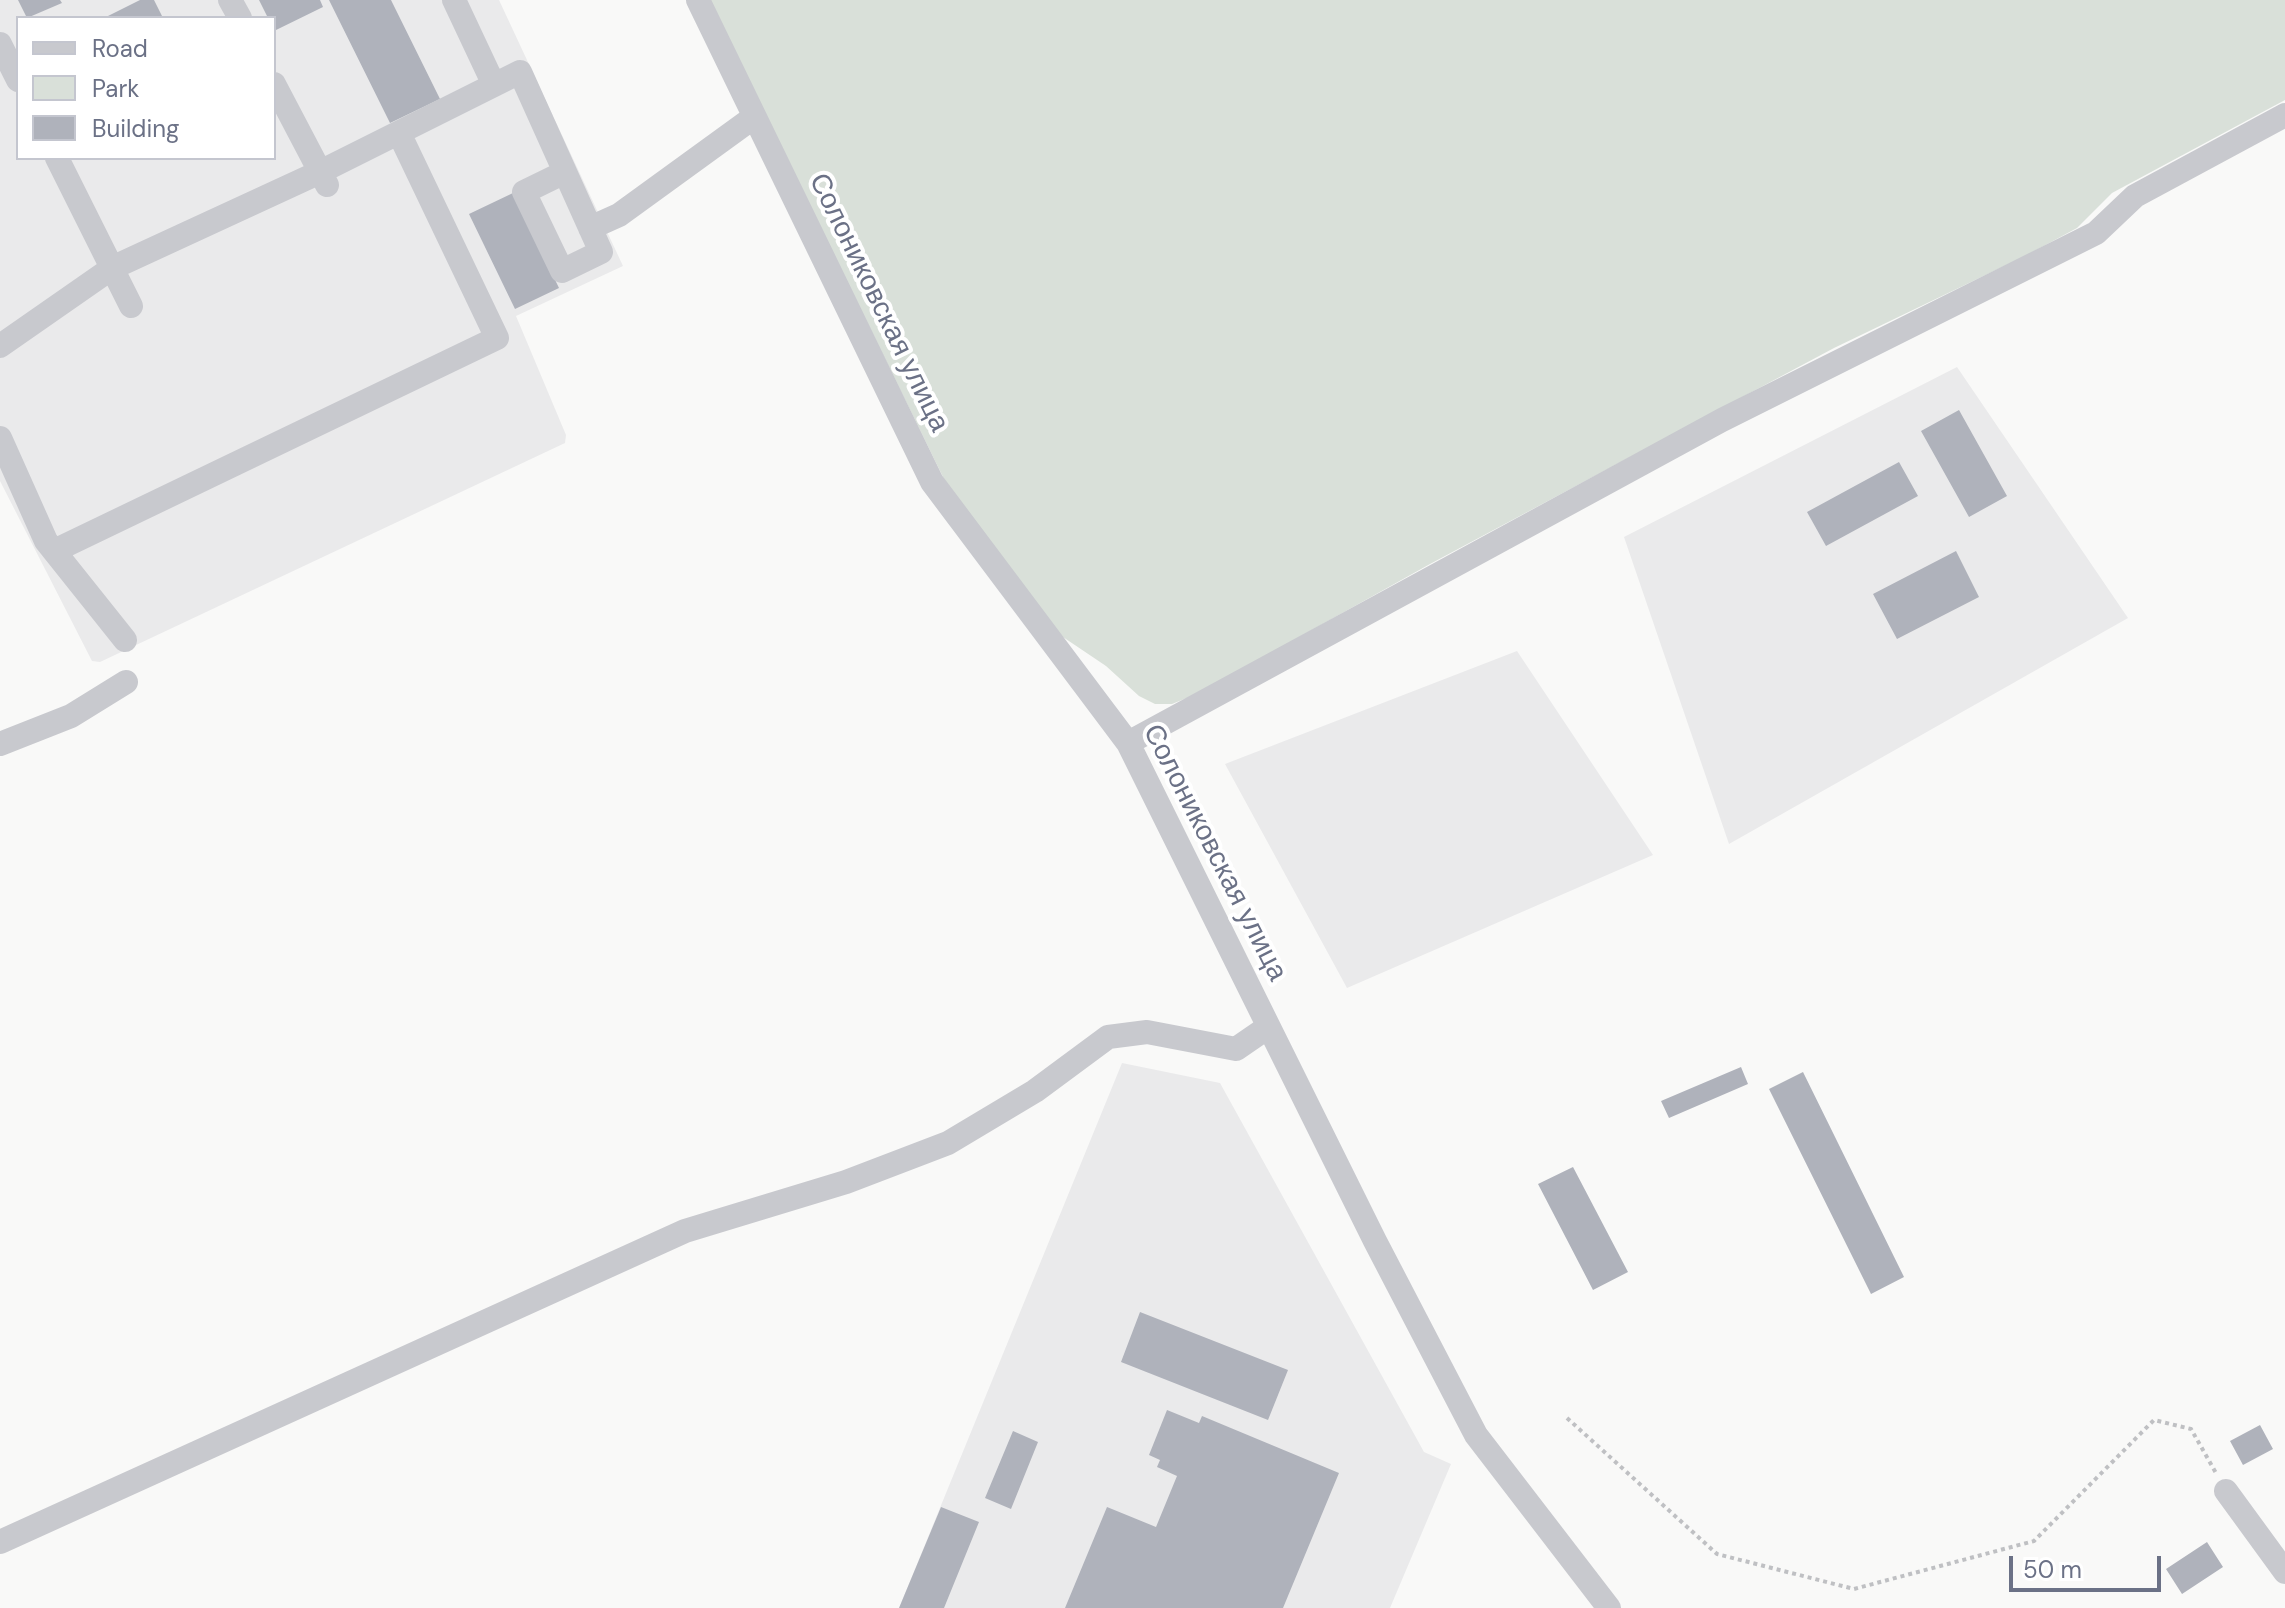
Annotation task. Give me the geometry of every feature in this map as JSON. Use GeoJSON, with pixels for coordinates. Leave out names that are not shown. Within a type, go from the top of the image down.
{"type":"FeatureCollection","features":[{"type":"Feature","properties":{"kind":"street"},"geometry":{"type":"LineString","coordinates":[[454,0],[494,85]]}},
{"type":"Feature","properties":{"kind":"street","name":"Солониковская улица"},"geometry":{"type":"LineString","coordinates":[[698,0],[932,482],[1128,743],[1268,1027],[1476,1435],[1609,1608]]}},
{"type":"Feature","properties":{"kind":"street"},"geometry":{"type":"LineString","coordinates":[[0,44],[16,76]]}},
{"type":"Feature","properties":{"kind":"street"},"geometry":{"type":"LineString","coordinates":[[0,346],[112,268],[324,179],[399,133],[520,72],[601,252],[562,271],[524,192],[563,173]]}},
{"type":"Feature","properties":{"kind":"street"},"geometry":{"type":"LineString","coordinates":[[276,88],[324,179]]}},
{"type":"Feature","properties":{"kind":"street"},"geometry":{"type":"LineString","coordinates":[[1128,743],[1722,420],[2096,233],[2135,196],[2285,115]]}},
{"type":"Feature","properties":{"kind":"street"},"geometry":{"type":"LineString","coordinates":[[590,228],[619,215],[754,117]]}},
{"type":"Feature","properties":{"kind":"street"},"geometry":{"type":"LineString","coordinates":[[54,551],[497,338],[399,133]]}},
{"type":"Feature","properties":{"kind":"street"},"geometry":{"type":"LineString","coordinates":[[58,160],[131,306]]}},
{"type":"Feature","properties":{"kind":"street"},"geometry":{"type":"LineString","coordinates":[[0,438],[46,541],[125,640]]}},
{"type":"Feature","properties":{"kind":"street"},"geometry":{"type":"LineString","coordinates":[[0,744],[71,716],[126,682]]}},
{"type":"Feature","properties":{"kind":"street"},"geometry":{"type":"LineString","coordinates":[[0,1542],[685,1231],[846,1182],[948,1143],[1035,1091],[1108,1037],[1147,1032],[1236,1049],[1268,1027]]}},
{"type":"Feature","properties":{"kind":"street"},"geometry":{"type":"LineString","coordinates":[[2226,1491],[2285,1572]]}},
{"type":"Feature","properties":{"kind":"path"},"geometry":{"type":"LineString","coordinates":[[1567,1418],[1717,1554],[1854,1589],[2034,1541],[2154,1420],[2191,1429],[2226,1491]]}},
{"type":"Feature","properties":{"kind":"shaded area"},"geometry":{"type":"Polygon","coordinates":[[[0,0],[499,0],[623,266],[516,316],[566,435],[565,443],[100,662],[92,661],[0,481],[0,0]]]}},
{"type":"Feature","properties":{"kind":"shaded area"},"geometry":{"type":"Polygon","coordinates":[[[1957,367],[2128,618],[1729,844],[1624,537],[1957,367]]]}},
{"type":"Feature","properties":{"kind":"shaded area"},"geometry":{"type":"Polygon","coordinates":[[[1517,651],[1653,855],[1347,988],[1225,764],[1517,651]]]}},
{"type":"Feature","properties":{"kind":"shaded area"},"geometry":{"type":"Polygon","coordinates":[[[1122,1063],[1220,1083],[1424,1452],[1451,1464],[1390,1608],[899,1608],[1122,1063]]]}},
{"type":"Feature","properties":{"kind":"green space"},"geometry":{"type":"Polygon","coordinates":[[[709,0],[2285,0],[2285,100],[2112,193],[2077,228],[2025,256],[1834,348],[1430,564],[1199,693],[1172,704],[1155,704],[1139,696],[1106,666],[1057,633],[944,479],[709,0]]]}},
{"type":"Feature","properties":{"kind":"building"},"geometry":{"type":"Polygon","coordinates":[[[18,0],[60,0],[62,3],[32,16],[26,16],[18,0]]]}},
{"type":"Feature","properties":{"kind":"building"},"geometry":{"type":"Polygon","coordinates":[[[140,0],[154,0],[162,16],[108,16],[140,0]]]}},
{"type":"Feature","properties":{"kind":"building"},"geometry":{"type":"Polygon","coordinates":[[[259,0],[320,0],[323,7],[276,30],[276,16],[267,16],[259,0]]]}},
{"type":"Feature","properties":{"kind":"building"},"geometry":{"type":"Polygon","coordinates":[[[329,0],[391,0],[440,99],[390,123],[329,0]]]}},
{"type":"Feature","properties":{"kind":"building"},"geometry":{"type":"Polygon","coordinates":[[[513,193],[559,288],[515,309],[469,214],[513,193]]]}},
{"type":"Feature","properties":{"kind":"building"},"geometry":{"type":"Polygon","coordinates":[[[1959,410],[2007,496],[1969,517],[1921,431],[1959,410]]]}},
{"type":"Feature","properties":{"kind":"building"},"geometry":{"type":"Polygon","coordinates":[[[1899,462],[1918,496],[1826,546],[1807,512],[1899,462]]]}},
{"type":"Feature","properties":{"kind":"building"},"geometry":{"type":"Polygon","coordinates":[[[1956,551],[1979,597],[1897,639],[1873,594],[1956,551]]]}},
{"type":"Feature","properties":{"kind":"building"},"geometry":{"type":"Polygon","coordinates":[[[1741,1067],[1748,1084],[1669,1118],[1661,1101],[1741,1067]]]}},
{"type":"Feature","properties":{"kind":"building"},"geometry":{"type":"Polygon","coordinates":[[[1803,1072],[1904,1277],[1871,1294],[1769,1089],[1803,1072]]]}},
{"type":"Feature","properties":{"kind":"building"},"geometry":{"type":"Polygon","coordinates":[[[1573,1167],[1628,1272],[1593,1290],[1538,1184],[1573,1167]]]}},
{"type":"Feature","properties":{"kind":"building"},"geometry":{"type":"Polygon","coordinates":[[[1140,1312],[1288,1370],[1268,1420],[1121,1362],[1140,1312]]]}},
{"type":"Feature","properties":{"kind":"building"},"geometry":{"type":"Polygon","coordinates":[[[1167,1410],[1199,1423],[1202,1416],[1339,1473],[1283,1608],[1065,1608],[1107,1507],[1156,1527],[1177,1476],[1157,1467],[1160,1460],[1149,1455],[1167,1410]]]}},
{"type":"Feature","properties":{"kind":"building"},"geometry":{"type":"Polygon","coordinates":[[[2260,1425],[2273,1449],[2243,1465],[2230,1441],[2260,1425]]]}},
{"type":"Feature","properties":{"kind":"building"},"geometry":{"type":"Polygon","coordinates":[[[1013,1431],[1038,1442],[1011,1509],[985,1498],[1013,1431]]]}},
{"type":"Feature","properties":{"kind":"building"},"geometry":{"type":"Polygon","coordinates":[[[941,1507],[979,1522],[944,1608],[899,1608],[941,1507]]]}},
{"type":"Feature","properties":{"kind":"building"},"geometry":{"type":"Polygon","coordinates":[[[2207,1542],[2223,1567],[2182,1594],[2166,1569],[2207,1542]]]}}]}
